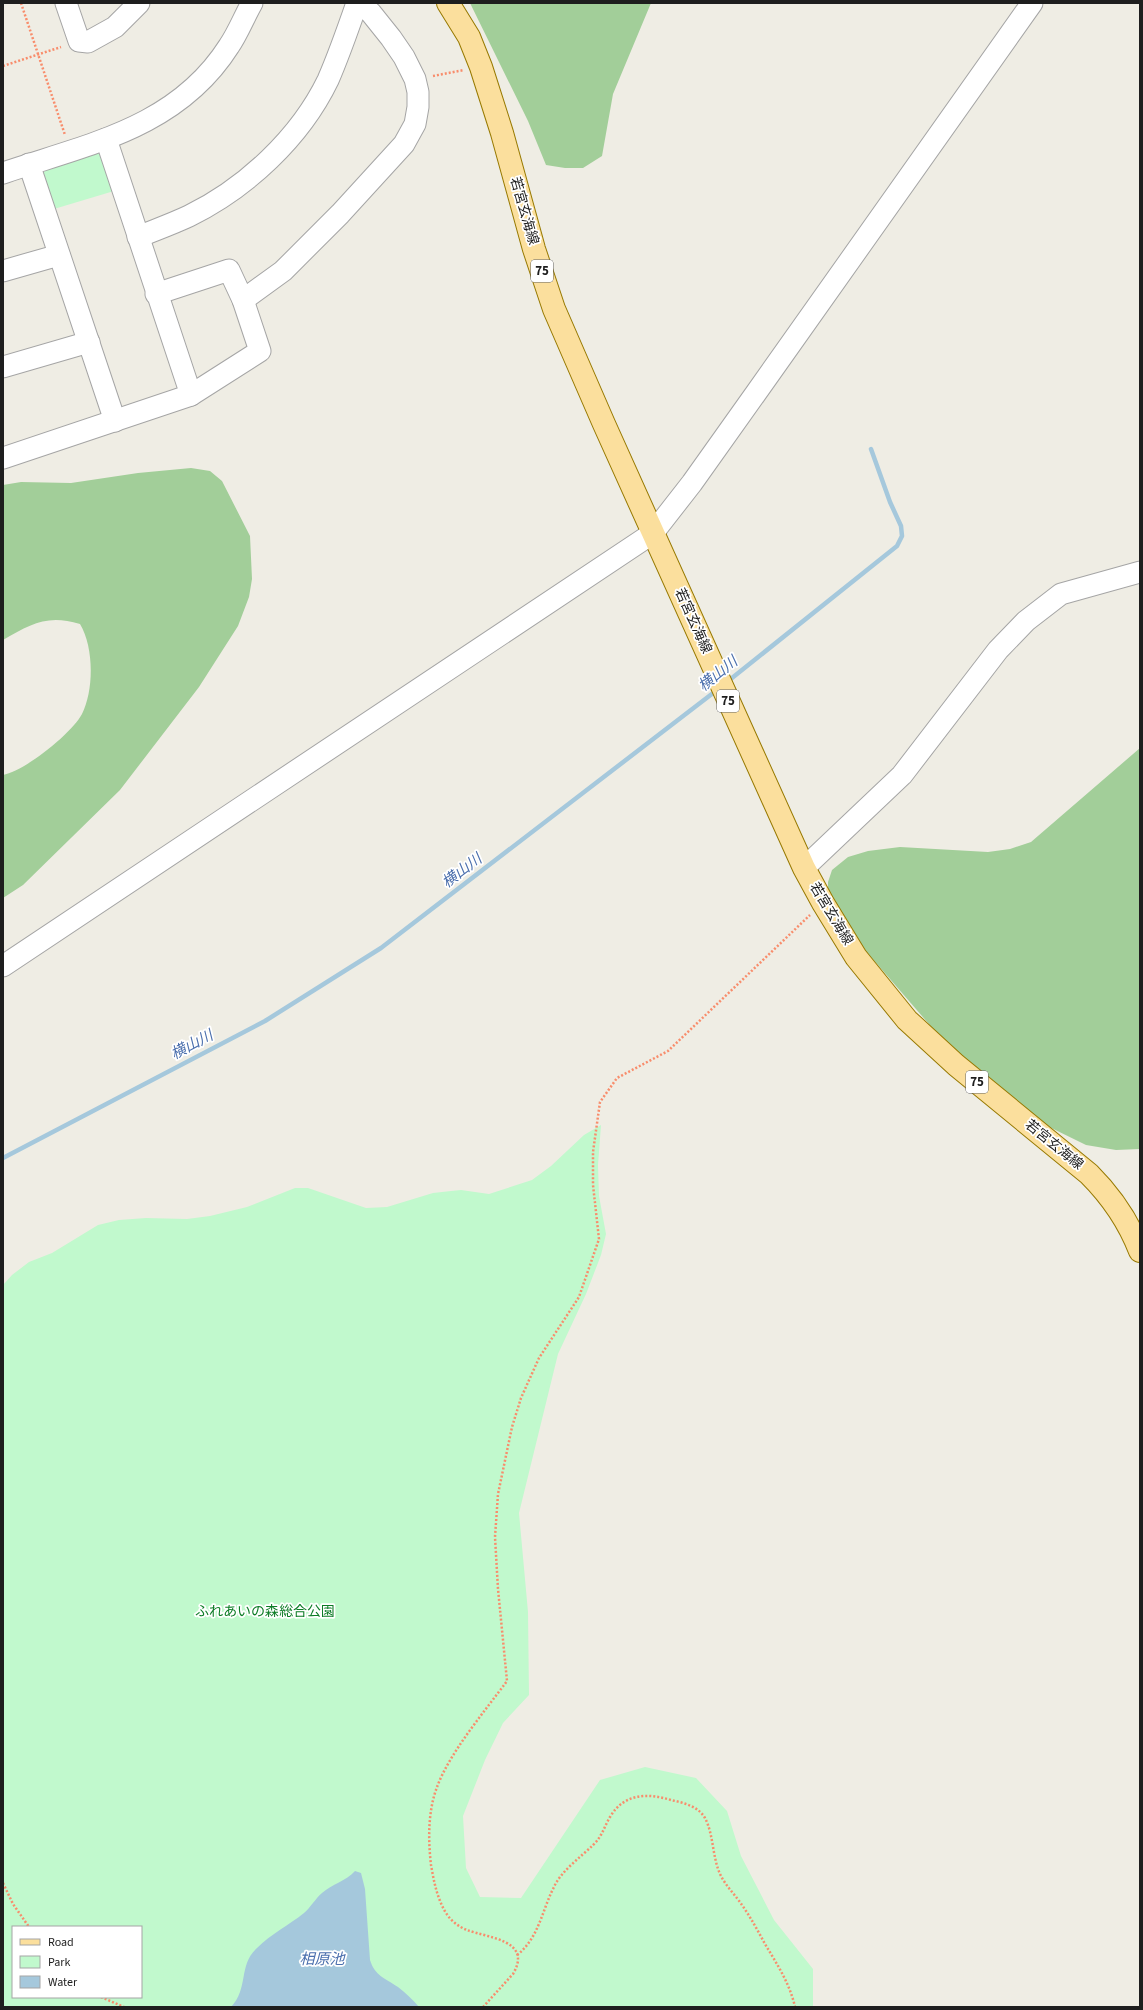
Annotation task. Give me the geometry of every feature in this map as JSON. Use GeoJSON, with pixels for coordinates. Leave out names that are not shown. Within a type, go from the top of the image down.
{"type":"FeatureCollection","features":[{"type":"Feature","properties":{"kind":"main road","name":"若宮玄海線"},"geometry":{"type":"LineString","coordinates":[[448,3],[469,37],[481,67],[502,133],[534,249],[554,310],[804,868],[823,903],[856,957],[907,1020],[956,1065],[1090,1174],[1107,1192],[1126,1218],[1140,1251]]}},
{"type":"Feature","properties":{"kind":"street"},"geometry":{"type":"LineString","coordinates":[[66,3],[78,41],[88,42],[115,27],[139,3]]}},
{"type":"Feature","properties":{"kind":"street"},"geometry":{"type":"LineString","coordinates":[[3,173],[106,139],[140,125],[160,113],[197,84],[229,47],[252,3]]}},
{"type":"Feature","properties":{"kind":"street"},"geometry":{"type":"LineString","coordinates":[[138,237],[189,216],[229,192],[260,167],[288,138],[307,115],[327,81],[359,3],[371,13],[391,38],[404,57],[415,79],[418,92],[418,107],[415,124],[404,144],[340,214],[283,271],[243,300]]}},
{"type":"Feature","properties":{"kind":"street"},"geometry":{"type":"LineString","coordinates":[[3,966],[653,533],[720,444],[1032,3]]}},
{"type":"Feature","properties":{"kind":"street"},"geometry":{"type":"LineString","coordinates":[[106,139],[156,294],[191,395]]}},
{"type":"Feature","properties":{"kind":"street"},"geometry":{"type":"LineString","coordinates":[[29,164],[115,421]]}},
{"type":"Feature","properties":{"kind":"street"},"geometry":{"type":"LineString","coordinates":[[3,271],[59,255]]}},
{"type":"Feature","properties":{"kind":"street"},"geometry":{"type":"LineString","coordinates":[[3,458],[191,395],[260,351],[243,300],[229,270],[156,294]]}},
{"type":"Feature","properties":{"kind":"street"},"geometry":{"type":"LineString","coordinates":[[3,367],[89,342]]}},
{"type":"Feature","properties":{"kind":"street"},"geometry":{"type":"LineString","coordinates":[[804,868],[902,775],[998,650],[1026,621],[1061,594],[1140,572]]}},
{"type":"Feature","properties":{"kind":"path"},"geometry":{"type":"LineString","coordinates":[[21,3],[70,151]]}},
{"type":"Feature","properties":{"kind":"path"},"geometry":{"type":"LineString","coordinates":[[3,66],[78,41]]}},
{"type":"Feature","properties":{"kind":"path"},"geometry":{"type":"LineString","coordinates":[[415,79],[481,67]]}},
{"type":"Feature","properties":{"kind":"path"},"geometry":{"type":"LineString","coordinates":[[483,2007],[516,1969],[516,1951],[507,1942],[457,1925],[447,1914],[439,1900],[434,1882],[430,1856],[429,1826],[432,1804],[441,1780],[470,1730],[507,1681],[498,1589],[495,1537],[498,1494],[502,1467],[521,1398],[539,1358],[579,1297],[599,1239],[593,1185],[594,1144],[600,1102],[617,1078],[668,1051],[823,903]]}},
{"type":"Feature","properties":{"kind":"path"},"geometry":{"type":"LineString","coordinates":[[517,1955],[524,1950],[534,1934],[554,1886],[579,1857],[602,1834],[611,1815],[624,1802],[635,1797],[656,1795],[691,1805],[705,1818],[716,1864],[722,1878],[744,1908],[774,1960],[789,1987],[795,2007]]}},
{"type":"Feature","properties":{"kind":"path"},"geometry":{"type":"LineString","coordinates":[[3,1883],[13,1904],[28,1926]]}},
{"type":"Feature","properties":{"kind":"path"},"geometry":{"type":"LineString","coordinates":[[103,1998],[124,2007]]}},
{"type":"Feature","properties":{"kind":"green space"},"geometry":{"type":"Polygon","coordinates":[[[470,3],[651,3],[613,94],[602,156],[583,168],[565,168],[546,165],[528,121],[470,3]]]}},
{"type":"Feature","properties":{"kind":"green space"},"geometry":{"type":"Polygon","coordinates":[[[93,150],[104,155],[114,191],[54,209],[41,177],[48,166],[93,150]]]}},
{"type":"Feature","properties":{"kind":"green space"},"geometry":{"type":"Polygon","coordinates":[[[191,468],[210,471],[222,481],[250,536],[252,579],[249,597],[238,626],[199,687],[120,790],[23,885],[3,898],[3,775],[12,772],[35,759],[58,741],[77,722],[82,714],[89,693],[91,669],[88,644],[85,633],[80,624],[68,621],[49,620],[31,625],[3,640],[3,485],[21,482],[71,483],[138,473],[191,468]]]}},
{"type":"Feature","properties":{"kind":"green space"},"geometry":{"type":"Polygon","coordinates":[[[1140,748],[1140,1149],[1116,1150],[1086,1145],[1035,1120],[954,1053],[858,942],[828,898],[828,882],[832,870],[848,857],[868,851],[900,847],[988,852],[1010,849],[1031,842],[1140,748]]]}},
{"type":"Feature","properties":{"kind":"green space","name":"ふれあいの森総合公園"},"geometry":{"type":"Polygon","coordinates":[[[601,1125],[598,1165],[599,1196],[606,1234],[601,1255],[586,1294],[558,1354],[519,1513],[528,1612],[529,1695],[503,1723],[485,1760],[463,1816],[466,1868],[480,1897],[521,1898],[600,1780],[645,1767],[696,1778],[727,1811],[741,1856],[774,1920],[813,1969],[813,2007],[3,2007],[3,1285],[12,1275],[29,1262],[52,1253],[98,1225],[119,1220],[146,1218],[187,1219],[210,1216],[247,1207],[295,1188],[308,1188],[366,1208],[387,1207],[433,1193],[461,1190],[489,1194],[532,1180],[551,1166],[584,1135],[601,1125]]]}},
{"type":"Feature","properties":{"kind":"water","name":"相原池"},"geometry":{"type":"Polygon","coordinates":[[[355,1871],[361,1873],[365,1889],[370,1960],[372,1965],[378,1973],[401,1989],[419,2007],[231,2007],[237,2000],[240,1992],[247,1962],[257,1948],[268,1938],[304,1913],[326,1890],[355,1871]]]}},
{"type":"Feature","properties":{"kind":"waterway","name":"横山川"},"geometry":{"type":"LineString","coordinates":[[727,682],[897,546],[902,536],[901,526],[890,502],[871,449]]}},
{"type":"Feature","properties":{"kind":"waterway","name":"横山川"},"geometry":{"type":"LineString","coordinates":[[3,1158],[265,1021],[381,948],[717,690]]}}]}
